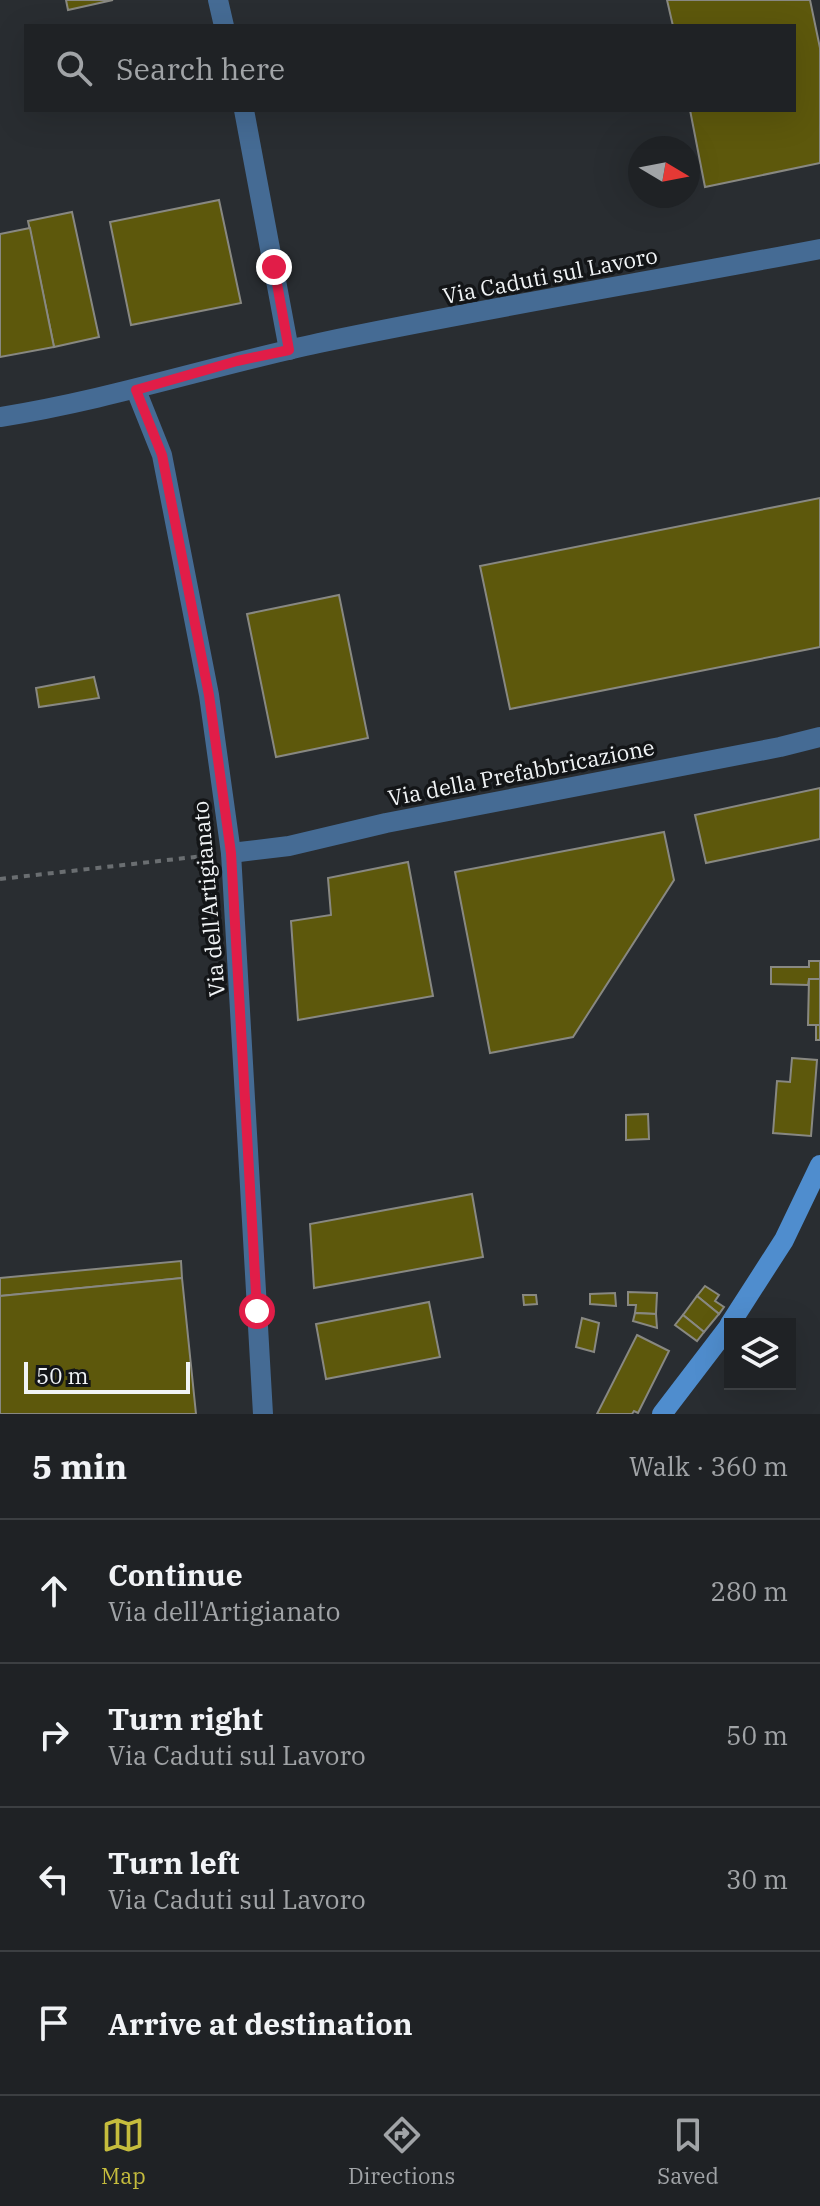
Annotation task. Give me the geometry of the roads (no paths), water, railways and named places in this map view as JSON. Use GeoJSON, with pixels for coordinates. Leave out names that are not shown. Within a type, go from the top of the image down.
{"type":"FeatureCollection","features":[{"type":"Feature","properties":{"kind":"main road"},"geometry":{"type":"LineString","coordinates":[[734,1318],[784,1240],[820,1165]]}},
{"type":"Feature","properties":{"kind":"main road"},"geometry":{"type":"LineString","coordinates":[[662,1414],[724,1332]]}},
{"type":"Feature","properties":{"kind":"street"},"geometry":{"type":"LineString","coordinates":[[218,0],[224,24]]}},
{"type":"Feature","properties":{"kind":"street"},"geometry":{"type":"LineString","coordinates":[[244,112],[289,350]]}},
{"type":"Feature","properties":{"kind":"street","name":"Via Caduti sul Lavoro"},"geometry":{"type":"LineString","coordinates":[[0,417],[136,390],[237,361],[289,350],[820,249]]}},
{"type":"Feature","properties":{"kind":"street","name":"Via dell'Artigianato"},"geometry":{"type":"LineString","coordinates":[[136,390],[162,455],[209,695],[231,853],[263,1414]]}},
{"type":"Feature","properties":{"kind":"street","name":"Via della Prefabbricazione"},"geometry":{"type":"LineString","coordinates":[[231,853],[289,846],[386,823],[820,737]]}}]}
